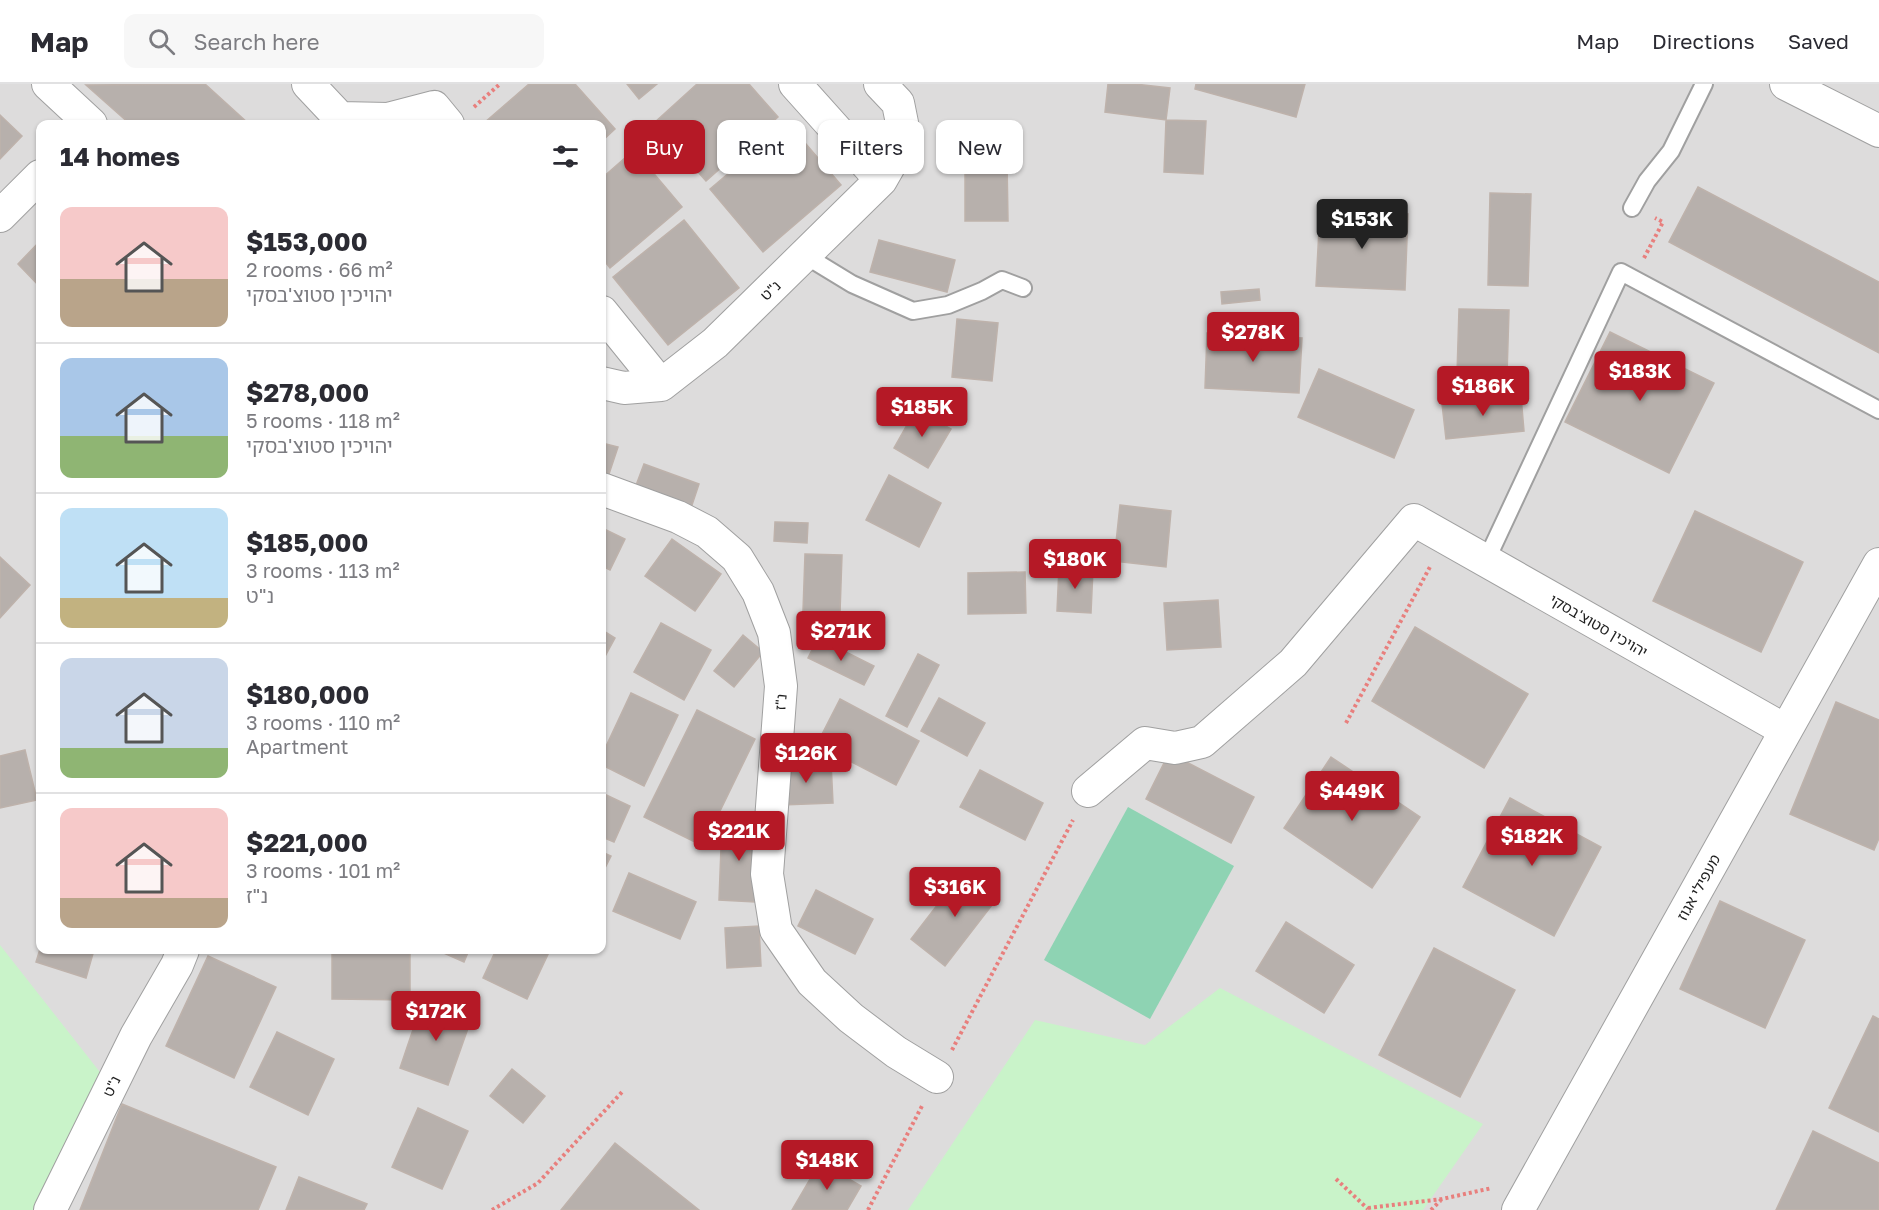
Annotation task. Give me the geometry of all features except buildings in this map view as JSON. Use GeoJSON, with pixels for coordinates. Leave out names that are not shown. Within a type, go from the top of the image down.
{"type":"FeatureCollection","features":[{"type":"Feature","properties":{"kind":"street"},"geometry":{"type":"LineString","coordinates":[[48,84],[87,120]]}},
{"type":"Feature","properties":{"kind":"street"},"geometry":{"type":"LineString","coordinates":[[308,84],[340,118],[388,119],[434,107],[445,120]]}},
{"type":"Feature","properties":{"kind":"street"},"geometry":{"type":"LineString","coordinates":[[795,84],[881,180]]}},
{"type":"Feature","properties":{"kind":"street","name":"נ\"ט"},"geometry":{"type":"LineString","coordinates":[[661,385],[715,343],[881,180],[905,138],[898,103],[880,84]]}},
{"type":"Feature","properties":{"kind":"street"},"geometry":{"type":"LineString","coordinates":[[1786,84],[1879,131]]}},
{"type":"Feature","properties":{"kind":"street"},"geometry":{"type":"LineString","coordinates":[[0,216],[36,180]]}},
{"type":"Feature","properties":{"kind":"street"},"geometry":{"type":"LineString","coordinates":[[606,317],[661,385]]}},
{"type":"Feature","properties":{"kind":"street"},"geometry":{"type":"LineString","coordinates":[[606,384],[624,388],[661,385]]}},
{"type":"Feature","properties":{"kind":"street","name":"נ\"ז"},"geometry":{"type":"LineString","coordinates":[[606,490],[678,517],[707,532],[737,558],[758,591],[774,633],[781,686],[767,874],[776,930],[812,982],[851,1018],[896,1052],[938,1077]]}},
{"type":"Feature","properties":{"kind":"street","name":"יהויכין סטוצ'בסקי"},"geometry":{"type":"LineString","coordinates":[[1088,791],[1144,743],[1175,748],[1202,742],[1293,663],[1414,520],[1785,730]]}},
{"type":"Feature","properties":{"kind":"street","name":"מעפילי אגוז"},"geometry":{"type":"LineString","coordinates":[[1518,1210],[1879,564]]}},
{"type":"Feature","properties":{"kind":"street","name":"נ\"ט"},"geometry":{"type":"LineString","coordinates":[[50,1210],[136,1036],[180,957]]}},
{"type":"Feature","properties":{"kind":"lane"},"geometry":{"type":"LineString","coordinates":[[1632,208],[1647,181],[1671,151],[1704,84]]}},
{"type":"Feature","properties":{"kind":"lane"},"geometry":{"type":"LineString","coordinates":[[806,256],[852,284],[913,311],[948,305],[1002,280],[1023,288]]}},
{"type":"Feature","properties":{"kind":"lane"},"geometry":{"type":"LineString","coordinates":[[1486,561],[1621,272],[1879,410]]}},
{"type":"Feature","properties":{"kind":"path"},"geometry":{"type":"LineString","coordinates":[[1632,208],[1646,214],[1642,222],[1649,225],[1653,218],[1663,222],[1633,279]]}},
{"type":"Feature","properties":{"kind":"path"},"geometry":{"type":"LineString","coordinates":[[1346,723],[1445,537]]}},
{"type":"Feature","properties":{"kind":"path"},"geometry":{"type":"LineString","coordinates":[[868,1210],[1088,791]]}},
{"type":"Feature","properties":{"kind":"path"},"geometry":{"type":"LineString","coordinates":[[492,1210],[538,1183],[622,1092]]}},
{"type":"Feature","properties":{"kind":"path"},"geometry":{"type":"LineString","coordinates":[[1336,1179],[1368,1209],[1443,1199],[1536,1178]]}},
{"type":"Feature","properties":{"kind":"path"},"geometry":{"type":"LineString","coordinates":[[1431,1210],[1443,1199]]}},
{"type":"Feature","properties":{"kind":"shaded area"},"geometry":{"type":"Polygon","coordinates":[[[0,84],[1879,84],[1879,1210],[0,1210],[0,84]]]}},
{"type":"Feature","properties":{"kind":"green space"},"geometry":{"type":"Polygon","coordinates":[[[1128,807],[1234,866],[1150,1019],[1044,960],[1128,807]]]}},
{"type":"Feature","properties":{"kind":"green space"},"geometry":{"type":"Polygon","coordinates":[[[0,945],[103,1076],[34,1210],[0,1210],[0,945]]]}},
{"type":"Feature","properties":{"kind":"green space"},"geometry":{"type":"Polygon","coordinates":[[[1220,988],[1483,1124],[1423,1210],[908,1210],[1035,1020],[1145,1045],[1220,988]]]}}]}
